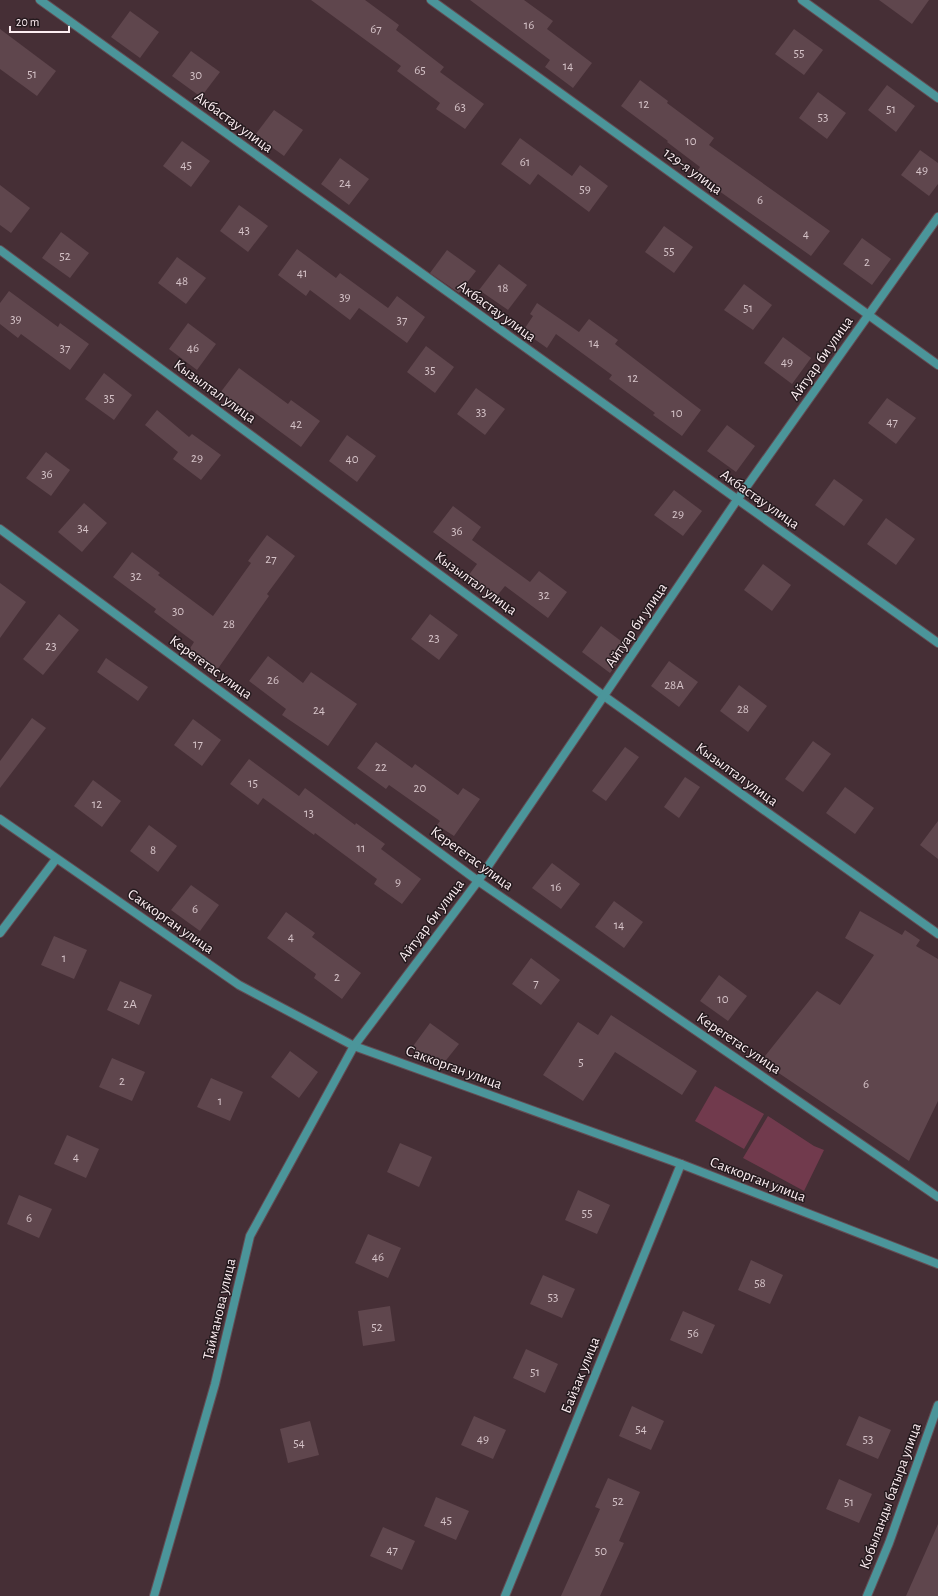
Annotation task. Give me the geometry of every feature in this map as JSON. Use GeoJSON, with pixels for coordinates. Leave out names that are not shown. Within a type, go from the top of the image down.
{"type":"FeatureCollection","features":[{"type":"Feature","properties":{"kind":"street","name":"Акбастау улица"},"geometry":{"type":"LineString","coordinates":[[40,0],[938,643]]}},
{"type":"Feature","properties":{"kind":"street","name":"129-я улица"},"geometry":{"type":"LineString","coordinates":[[431,0],[938,365]]}},
{"type":"Feature","properties":{"kind":"street"},"geometry":{"type":"LineString","coordinates":[[802,0],[938,98]]}},
{"type":"Feature","properties":{"kind":"street","name":"Айтуар би улица"},"geometry":{"type":"LineString","coordinates":[[354,1046],[478,880],[737,500],[938,217]]}},
{"type":"Feature","properties":{"kind":"street","name":"Кызылтал улица"},"geometry":{"type":"LineString","coordinates":[[0,250],[604,696],[938,934]]}},
{"type":"Feature","properties":{"kind":"street","name":"Керегетас улица"},"geometry":{"type":"LineString","coordinates":[[0,529],[478,880],[938,1197]]}},
{"type":"Feature","properties":{"kind":"street","name":"Саккорган улица"},"geometry":{"type":"LineString","coordinates":[[0,819],[239,985],[354,1046],[681,1164],[938,1264]]}},
{"type":"Feature","properties":{"kind":"street"},"geometry":{"type":"LineString","coordinates":[[0,932],[56,859]]}},
{"type":"Feature","properties":{"kind":"street","name":"Тайманова улица"},"geometry":{"type":"LineString","coordinates":[[154,1596],[215,1384],[250,1236],[354,1046]]}},
{"type":"Feature","properties":{"kind":"street","name":"Байзак улица"},"geometry":{"type":"LineString","coordinates":[[505,1596],[681,1164]]}},
{"type":"Feature","properties":{"kind":"street","name":"Кобыланды батыра улица"},"geometry":{"type":"LineString","coordinates":[[867,1596],[889,1543],[938,1404]]}},
{"type":"Feature","properties":{"kind":"shaded area"},"geometry":{"type":"Polygon","coordinates":[[[715,1086],[764,1114],[744,1149],[695,1121],[715,1086]]]}},
{"type":"Feature","properties":{"kind":"shaded area"},"geometry":{"type":"Polygon","coordinates":[[[768,1116],[814,1146],[824,1150],[804,1191],[743,1158],[768,1116]]]}},
{"type":"Feature","properties":{"kind":"building"},"geometry":{"type":"Polygon","coordinates":[[[311,0],[365,0],[399,25],[396,30],[444,67],[440,72],[484,104],[465,129],[436,109],[440,103],[397,71],[401,66],[311,0]]]}},
{"type":"Feature","properties":{"kind":"building"},"geometry":{"type":"Polygon","coordinates":[[[470,0],[524,0],[553,21],[547,29],[592,63],[573,88],[545,67],[550,60],[470,0]]]}},
{"type":"Feature","properties":{"kind":"building"},"geometry":{"type":"Polygon","coordinates":[[[879,0],[929,0],[912,24],[879,0]]]}},
{"type":"Feature","properties":{"kind":"building"},"geometry":{"type":"Polygon","coordinates":[[[130,11],[159,32],[140,58],[111,37],[130,11]]]}},
{"type":"Feature","properties":{"kind":"building"},"geometry":{"type":"Polygon","coordinates":[[[0,29],[56,71],[37,96],[0,69],[0,29]]]}},
{"type":"Feature","properties":{"kind":"building"},"geometry":{"type":"Polygon","coordinates":[[[794,29],[823,50],[804,75],[775,54],[794,29]]]}},
{"type":"Feature","properties":{"kind":"building"},"geometry":{"type":"Polygon","coordinates":[[[191,51],[220,72],[201,97],[172,76],[191,51]]]}},
{"type":"Feature","properties":{"kind":"building"},"geometry":{"type":"Polygon","coordinates":[[[640,80],[668,101],[667,103],[714,138],[709,145],[830,231],[811,256],[695,174],[700,167],[621,106],[640,80]]]}},
{"type":"Feature","properties":{"kind":"building"},"geometry":{"type":"Polygon","coordinates":[[[887,85],[915,106],[896,132],[868,110],[887,85]]]}},
{"type":"Feature","properties":{"kind":"building"},"geometry":{"type":"Polygon","coordinates":[[[818,92],[846,113],[827,139],[799,118],[818,92]]]}},
{"type":"Feature","properties":{"kind":"building"},"geometry":{"type":"Polygon","coordinates":[[[274,110],[303,130],[284,156],[255,135],[274,110]]]}},
{"type":"Feature","properties":{"kind":"building"},"geometry":{"type":"Polygon","coordinates":[[[520,138],[572,176],[580,165],[608,186],[589,212],[538,174],[530,185],[501,164],[520,138]]]}},
{"type":"Feature","properties":{"kind":"building"},"geometry":{"type":"Polygon","coordinates":[[[182,141],[210,161],[191,187],[163,166],[182,141]]]}},
{"type":"Feature","properties":{"kind":"building"},"geometry":{"type":"Polygon","coordinates":[[[920,150],[938,163],[938,184],[929,196],[901,175],[920,150]]]}},
{"type":"Feature","properties":{"kind":"building"},"geometry":{"type":"Polygon","coordinates":[[[340,158],[369,179],[349,205],[321,184],[340,158]]]}},
{"type":"Feature","properties":{"kind":"building"},"geometry":{"type":"Polygon","coordinates":[[[0,185],[30,208],[11,233],[0,225],[0,185]]]}},
{"type":"Feature","properties":{"kind":"building"},"geometry":{"type":"Polygon","coordinates":[[[239,205],[268,226],[248,252],[220,231],[239,205]]]}},
{"type":"Feature","properties":{"kind":"building"},"geometry":{"type":"Polygon","coordinates":[[[664,226],[693,247],[674,273],[645,252],[664,226]]]}},
{"type":"Feature","properties":{"kind":"building"},"geometry":{"type":"Polygon","coordinates":[[[61,232],[89,253],[70,278],[42,258],[61,232]]]}},
{"type":"Feature","properties":{"kind":"building"},"geometry":{"type":"Polygon","coordinates":[[[862,238],[891,259],[872,285],[843,264],[862,238]]]}},
{"type":"Feature","properties":{"kind":"building"},"geometry":{"type":"Polygon","coordinates":[[[297,249],[336,278],[340,273],[388,308],[397,296],[425,317],[407,343],[359,308],[350,320],[310,290],[306,296],[278,275],[297,249]]]}},
{"type":"Feature","properties":{"kind":"building"},"geometry":{"type":"Polygon","coordinates":[[[447,250],[476,271],[459,293],[430,273],[447,250]]]}},
{"type":"Feature","properties":{"kind":"building"},"geometry":{"type":"Polygon","coordinates":[[[177,257],[206,278],[186,304],[158,283],[177,257]]]}},
{"type":"Feature","properties":{"kind":"building"},"geometry":{"type":"Polygon","coordinates":[[[499,264],[527,285],[508,310],[479,290],[499,264]]]}},
{"type":"Feature","properties":{"kind":"building"},"geometry":{"type":"Polygon","coordinates":[[[744,284],[772,305],[753,330],[724,310],[744,284]]]}},
{"type":"Feature","properties":{"kind":"building"},"geometry":{"type":"Polygon","coordinates":[[[9,291],[58,327],[60,323],[89,344],[70,370],[21,334],[18,338],[0,324],[0,303],[9,291]]]}},
{"type":"Feature","properties":{"kind":"building"},"geometry":{"type":"Polygon","coordinates":[[[537,303],[579,332],[589,319],[618,340],[615,344],[701,410],[682,436],[653,415],[655,413],[609,379],[612,375],[556,334],[547,348],[523,331],[533,316],[530,314],[537,303]]]}},
{"type":"Feature","properties":{"kind":"building"},"geometry":{"type":"Polygon","coordinates":[[[188,323],[216,344],[197,370],[169,349],[188,323]]]}},
{"type":"Feature","properties":{"kind":"building"},"geometry":{"type":"Polygon","coordinates":[[[783,337],[811,358],[792,384],[764,363],[783,337]]]}},
{"type":"Feature","properties":{"kind":"building"},"geometry":{"type":"Polygon","coordinates":[[[426,346],[454,367],[435,393],[407,372],[426,346]]]}},
{"type":"Feature","properties":{"kind":"building"},"geometry":{"type":"Polygon","coordinates":[[[239,368],[288,404],[291,400],[320,421],[301,447],[251,410],[249,414],[220,393],[239,368]]]}},
{"type":"Feature","properties":{"kind":"building"},"geometry":{"type":"Polygon","coordinates":[[[104,373],[132,395],[114,420],[85,399],[104,373]]]}},
{"type":"Feature","properties":{"kind":"building"},"geometry":{"type":"Polygon","coordinates":[[[476,388],[505,409],[485,435],[457,414],[476,388]]]}},
{"type":"Feature","properties":{"kind":"building"},"geometry":{"type":"Polygon","coordinates":[[[887,398],[916,418],[896,444],[868,423],[887,398]]]}},
{"type":"Feature","properties":{"kind":"building"},"geometry":{"type":"Polygon","coordinates":[[[157,410],[189,437],[192,434],[221,455],[201,480],[173,459],[178,452],[145,425],[157,410]]]}},
{"type":"Feature","properties":{"kind":"building"},"geometry":{"type":"Polygon","coordinates":[[[727,425],[755,446],[736,472],[707,451],[727,425]]]}},
{"type":"Feature","properties":{"kind":"building"},"geometry":{"type":"Polygon","coordinates":[[[347,435],[376,456],[357,482],[329,461],[347,435]]]}},
{"type":"Feature","properties":{"kind":"building"},"geometry":{"type":"Polygon","coordinates":[[[46,452],[70,470],[51,496],[26,478],[46,452]]]}},
{"type":"Feature","properties":{"kind":"building"},"geometry":{"type":"Polygon","coordinates":[[[834,479],[863,500],[844,526],[815,505],[834,479]]]}},
{"type":"Feature","properties":{"kind":"building"},"geometry":{"type":"Polygon","coordinates":[[[674,490],[702,511],[683,536],[654,515],[674,490]]]}},
{"type":"Feature","properties":{"kind":"building"},"geometry":{"type":"Polygon","coordinates":[[[84,503],[107,523],[82,552],[58,532],[84,503]]]}},
{"type":"Feature","properties":{"kind":"building"},"geometry":{"type":"Polygon","coordinates":[[[453,506],[481,527],[472,540],[530,582],[539,571],[567,592],[548,618],[505,586],[496,597],[468,576],[477,564],[433,532],[453,506]]]}},
{"type":"Feature","properties":{"kind":"building"},"geometry":{"type":"Polygon","coordinates":[[[886,518],[915,539],[896,565],[867,544],[886,518]]]}},
{"type":"Feature","properties":{"kind":"building"},"geometry":{"type":"Polygon","coordinates":[[[267,535],[295,556],[267,594],[269,596],[217,670],[189,650],[194,642],[154,612],[156,609],[113,577],[132,552],[160,573],[158,575],[213,616],[251,563],[248,561],[267,535]]]}},
{"type":"Feature","properties":{"kind":"building"},"geometry":{"type":"Polygon","coordinates":[[[763,564],[791,585],[772,611],[744,590],[763,564]]]}},
{"type":"Feature","properties":{"kind":"building"},"geometry":{"type":"Polygon","coordinates":[[[0,583],[26,602],[0,638],[0,583]]]}},
{"type":"Feature","properties":{"kind":"building"},"geometry":{"type":"Polygon","coordinates":[[[59,614],[79,630],[43,675],[23,659],[59,614]]]}},
{"type":"Feature","properties":{"kind":"building"},"geometry":{"type":"Polygon","coordinates":[[[430,614],[458,635],[439,660],[411,639],[430,614]]]}},
{"type":"Feature","properties":{"kind":"building"},"geometry":{"type":"Polygon","coordinates":[[[601,626],[629,647],[610,673],[582,652],[601,626]]]}},
{"type":"Feature","properties":{"kind":"building"},"geometry":{"type":"Polygon","coordinates":[[[268,656],[303,683],[311,672],[357,704],[328,746],[282,715],[286,709],[249,681],[268,656]]]}},
{"type":"Feature","properties":{"kind":"building"},"geometry":{"type":"Polygon","coordinates":[[[106,658],[148,687],[138,701],[97,672],[106,658]]]}},
{"type":"Feature","properties":{"kind":"building"},"geometry":{"type":"Polygon","coordinates":[[[669,661],[698,682],[679,707],[651,686],[669,661]]]}},
{"type":"Feature","properties":{"kind":"building"},"geometry":{"type":"Polygon","coordinates":[[[739,685],[767,706],[748,732],[720,711],[739,685]]]}},
{"type":"Feature","properties":{"kind":"building"},"geometry":{"type":"Polygon","coordinates":[[[32,718],[46,728],[0,788],[0,761],[32,718]]]}},
{"type":"Feature","properties":{"kind":"building"},"geometry":{"type":"Polygon","coordinates":[[[193,719],[221,740],[202,766],[174,745],[193,719]]]}},
{"type":"Feature","properties":{"kind":"building"},"geometry":{"type":"Polygon","coordinates":[[[813,741],[831,754],[803,792],[785,779],[813,741]]]}},
{"type":"Feature","properties":{"kind":"building"},"geometry":{"type":"Polygon","coordinates":[[[376,742],[412,768],[415,764],[458,795],[463,788],[480,799],[454,836],[437,825],[440,821],[389,785],[386,789],[357,768],[376,742]]]}},
{"type":"Feature","properties":{"kind":"building"},"geometry":{"type":"Polygon","coordinates":[[[625,747],[639,757],[606,801],[592,791],[625,747]]]}},
{"type":"Feature","properties":{"kind":"building"},"geometry":{"type":"Polygon","coordinates":[[[249,759],[299,796],[305,788],[355,825],[356,823],[385,844],[381,849],[421,879],[402,904],[374,884],[377,879],[315,833],[314,835],[263,798],[258,805],[230,784],[249,759]]]}},
{"type":"Feature","properties":{"kind":"building"},"geometry":{"type":"Polygon","coordinates":[[[685,777],[700,787],[679,818],[664,807],[685,777]]]}},
{"type":"Feature","properties":{"kind":"building"},"geometry":{"type":"Polygon","coordinates":[[[93,780],[121,801],[102,827],[74,806],[93,780]]]}},
{"type":"Feature","properties":{"kind":"building"},"geometry":{"type":"Polygon","coordinates":[[[845,787],[874,808],[855,834],[826,813],[845,787]]]}},
{"type":"Feature","properties":{"kind":"building"},"geometry":{"type":"Polygon","coordinates":[[[938,821],[938,859],[920,845],[938,821]]]}},
{"type":"Feature","properties":{"kind":"building"},"geometry":{"type":"Polygon","coordinates":[[[149,825],[177,846],[158,872],[130,851],[149,825]]]}},
{"type":"Feature","properties":{"kind":"building"},"geometry":{"type":"Polygon","coordinates":[[[552,863],[580,884],[561,909],[532,888],[552,863]]]}},
{"type":"Feature","properties":{"kind":"building"},"geometry":{"type":"Polygon","coordinates":[[[191,885],[219,905],[200,931],[171,910],[191,885]]]}},
{"type":"Feature","properties":{"kind":"building"},"geometry":{"type":"Polygon","coordinates":[[[614,901],[643,922],[624,948],[595,927],[614,901]]]}},
{"type":"Feature","properties":{"kind":"building"},"geometry":{"type":"Polygon","coordinates":[[[860,911],[902,935],[905,930],[920,940],[916,946],[938,959],[938,1101],[909,1161],[761,1061],[817,991],[840,1005],[874,955],[845,938],[860,911]]]}},
{"type":"Feature","properties":{"kind":"building"},"geometry":{"type":"Polygon","coordinates":[[[286,912],[315,933],[312,937],[361,973],[342,999],[314,978],[316,974],[267,938],[286,912]]]}},
{"type":"Feature","properties":{"kind":"building"},"geometry":{"type":"Polygon","coordinates":[[[54,936],[87,950],[74,979],[41,965],[54,936]]]}},
{"type":"Feature","properties":{"kind":"building"},"geometry":{"type":"Polygon","coordinates":[[[531,958],[560,980],[541,1005],[512,984],[531,958]]]}},
{"type":"Feature","properties":{"kind":"building"},"geometry":{"type":"Polygon","coordinates":[[[719,975],[747,996],[728,1021],[700,1001],[719,975]]]}},
{"type":"Feature","properties":{"kind":"building"},"geometry":{"type":"Polygon","coordinates":[[[120,981],[152,995],[139,1025],[107,1010],[120,981]]]}},
{"type":"Feature","properties":{"kind":"building"},"geometry":{"type":"Polygon","coordinates":[[[611,1015],[697,1071],[682,1095],[615,1052],[583,1101],[543,1075],[578,1022],[598,1035],[611,1015]]]}},
{"type":"Feature","properties":{"kind":"building"},"geometry":{"type":"Polygon","coordinates":[[[430,1023],[459,1044],[439,1069],[411,1049],[430,1023]]]}},
{"type":"Feature","properties":{"kind":"building"},"geometry":{"type":"Polygon","coordinates":[[[290,1051],[318,1072],[299,1098],[271,1077],[290,1051]]]}},
{"type":"Feature","properties":{"kind":"building"},"geometry":{"type":"Polygon","coordinates":[[[112,1058],[145,1072],[132,1101],[99,1087],[112,1058]]]}},
{"type":"Feature","properties":{"kind":"building"},"geometry":{"type":"Polygon","coordinates":[[[211,1078],[243,1092],[230,1121],[197,1107],[211,1078]]]}},
{"type":"Feature","properties":{"kind":"building"},"geometry":{"type":"Polygon","coordinates":[[[67,1135],[99,1149],[86,1178],[54,1164],[67,1135]]]}},
{"type":"Feature","properties":{"kind":"building"},"geometry":{"type":"Polygon","coordinates":[[[400,1143],[432,1157],[419,1187],[387,1172],[400,1143]]]}},
{"type":"Feature","properties":{"kind":"building"},"geometry":{"type":"Polygon","coordinates":[[[578,1190],[610,1205],[597,1234],[565,1220],[578,1190]]]}},
{"type":"Feature","properties":{"kind":"building"},"geometry":{"type":"Polygon","coordinates":[[[19,1195],[52,1209],[39,1238],[7,1224],[19,1195]]]}},
{"type":"Feature","properties":{"kind":"building"},"geometry":{"type":"Polygon","coordinates":[[[368,1234],[401,1248],[388,1278],[355,1263],[368,1234]]]}},
{"type":"Feature","properties":{"kind":"building"},"geometry":{"type":"Polygon","coordinates":[[[751,1260],[783,1275],[770,1304],[738,1290],[751,1260]]]}},
{"type":"Feature","properties":{"kind":"building"},"geometry":{"type":"Polygon","coordinates":[[[543,1275],[575,1289],[562,1318],[530,1304],[543,1275]]]}},
{"type":"Feature","properties":{"kind":"building"},"geometry":{"type":"Polygon","coordinates":[[[390,1306],[395,1341],[363,1346],[358,1311],[390,1306]]]}},
{"type":"Feature","properties":{"kind":"building"},"geometry":{"type":"Polygon","coordinates":[[[683,1311],[715,1325],[702,1354],[670,1340],[683,1311]]]}},
{"type":"Feature","properties":{"kind":"building"},"geometry":{"type":"Polygon","coordinates":[[[526,1349],[558,1364],[545,1393],[513,1378],[526,1349]]]}},
{"type":"Feature","properties":{"kind":"building"},"geometry":{"type":"Polygon","coordinates":[[[632,1406],[664,1421],[651,1450],[619,1436],[632,1406]]]}},
{"type":"Feature","properties":{"kind":"building"},"geometry":{"type":"Polygon","coordinates":[[[474,1416],[506,1430],[493,1459],[461,1445],[474,1416]]]}},
{"type":"Feature","properties":{"kind":"building"},"geometry":{"type":"Polygon","coordinates":[[[859,1416],[891,1430],[878,1459],[846,1445],[859,1416]]]}},
{"type":"Feature","properties":{"kind":"building"},"geometry":{"type":"Polygon","coordinates":[[[310,1421],[319,1455],[288,1463],[280,1429],[310,1421]]]}},
{"type":"Feature","properties":{"kind":"building"},"geometry":{"type":"Polygon","coordinates":[[[608,1478],[640,1492],[619,1541],[624,1543],[600,1596],[561,1596],[600,1509],[595,1507],[608,1478]]]}},
{"type":"Feature","properties":{"kind":"building"},"geometry":{"type":"Polygon","coordinates":[[[839,1479],[872,1494],[859,1523],[826,1509],[839,1479]]]}},
{"type":"Feature","properties":{"kind":"building"},"geometry":{"type":"Polygon","coordinates":[[[436,1497],[469,1511],[456,1540],[424,1526],[436,1497]]]}},
{"type":"Feature","properties":{"kind":"building"},"geometry":{"type":"Polygon","coordinates":[[[938,1524],[938,1596],[906,1596],[938,1524]]]}},
{"type":"Feature","properties":{"kind":"building"},"geometry":{"type":"Polygon","coordinates":[[[383,1527],[415,1541],[402,1570],[370,1556],[383,1527]]]}}]}
